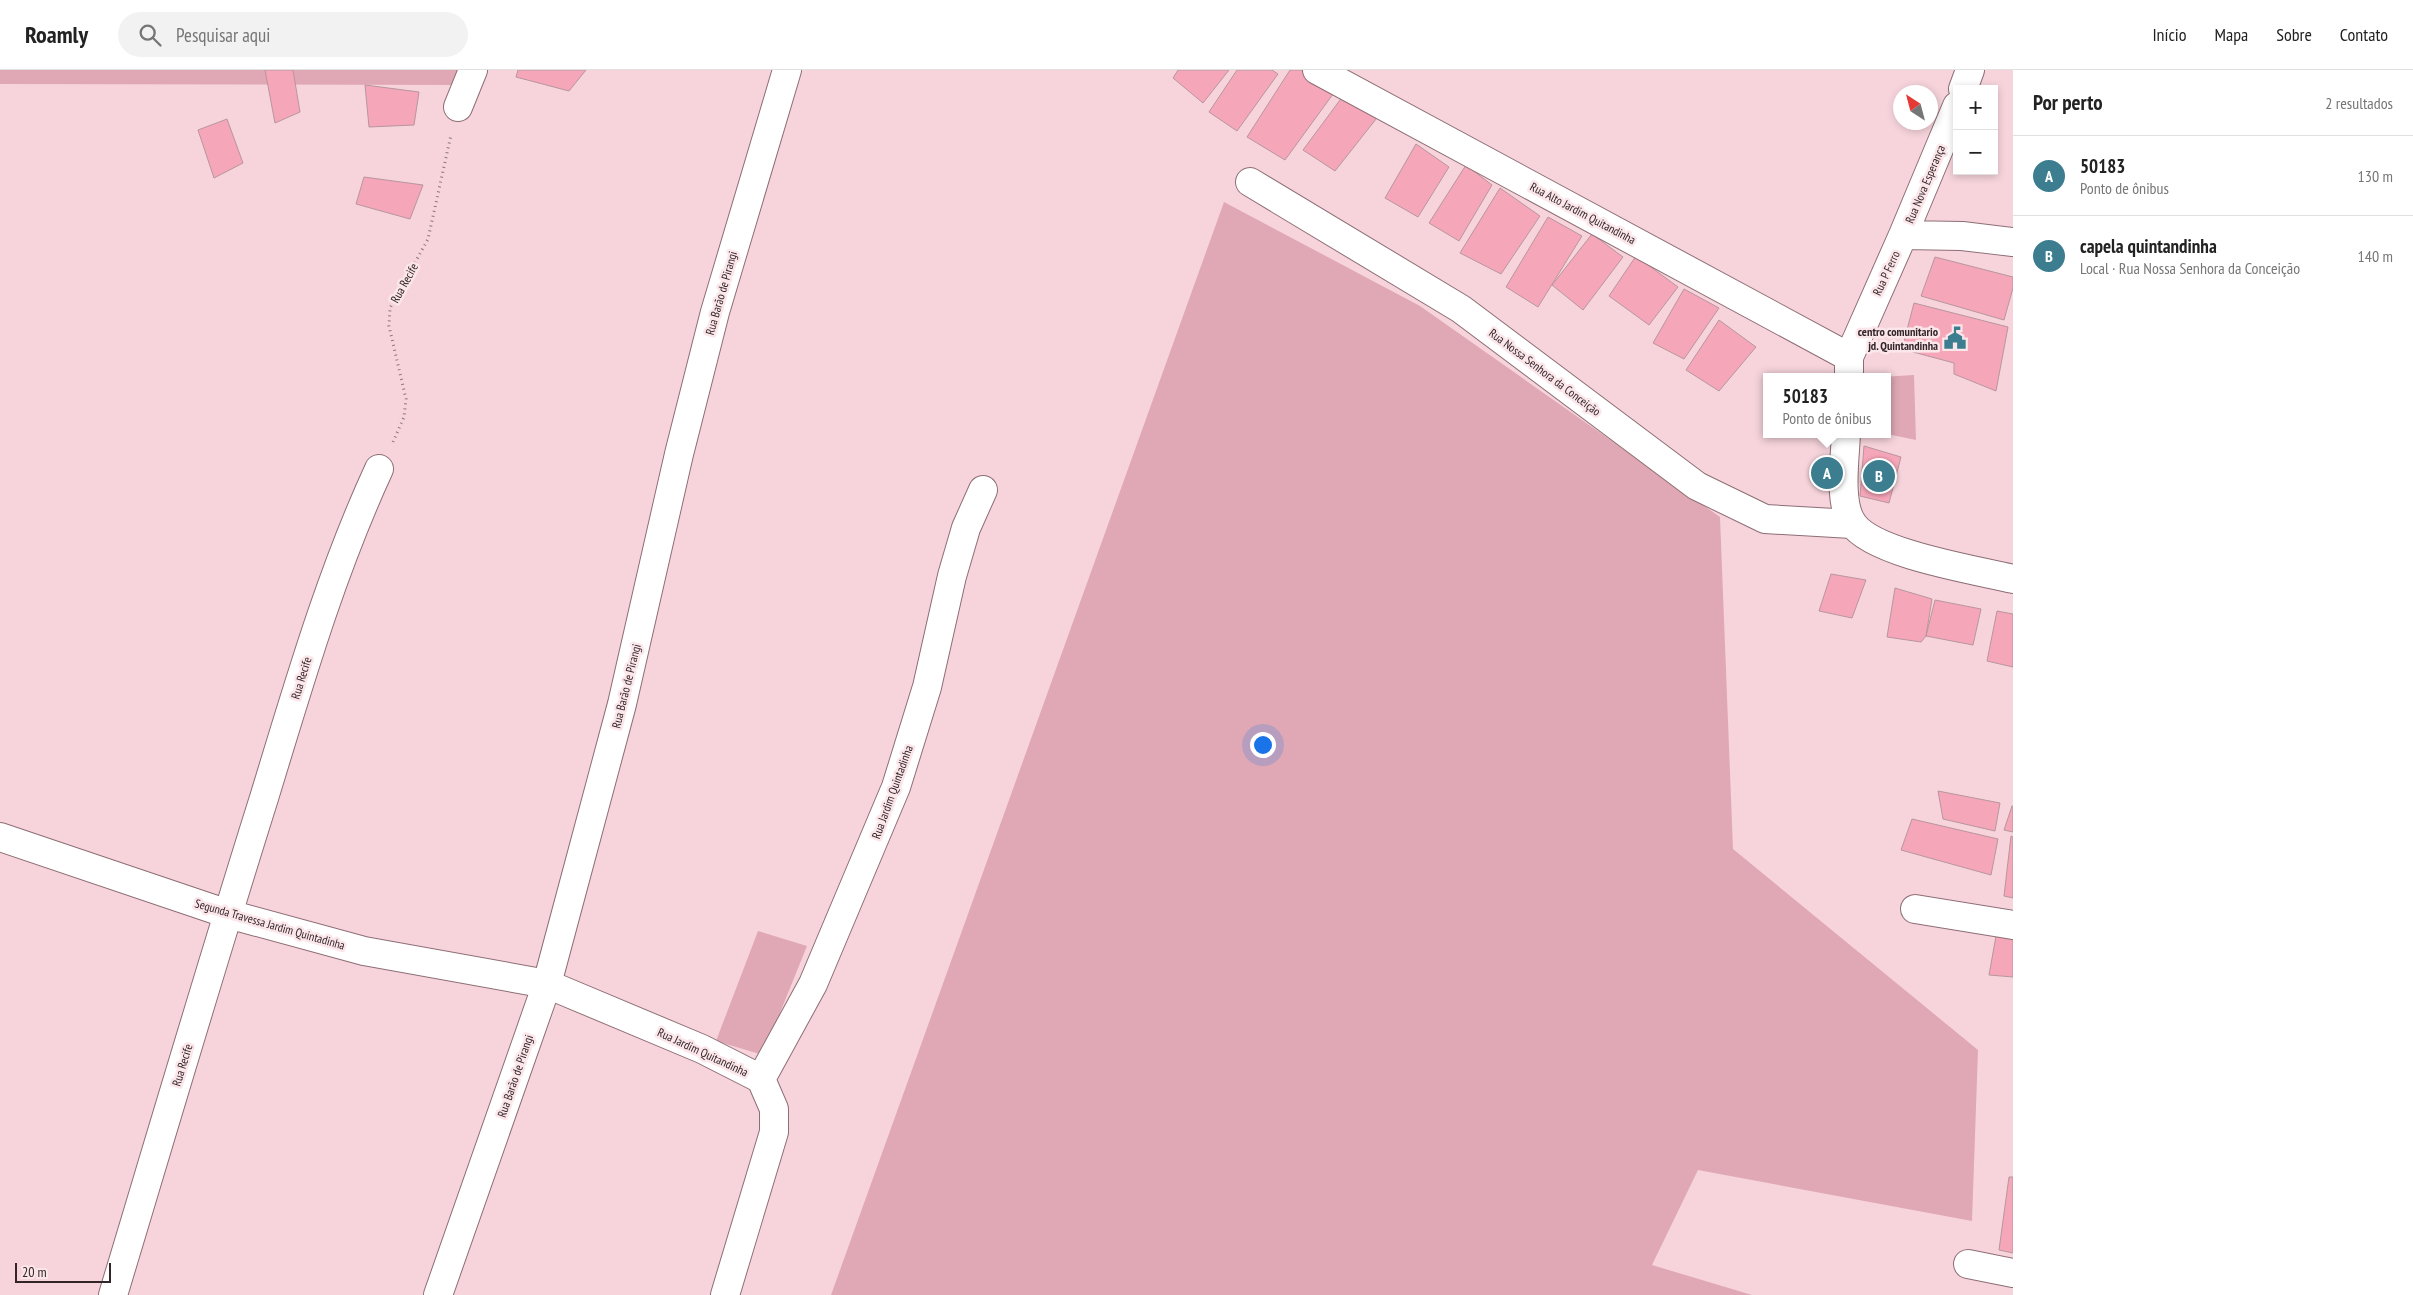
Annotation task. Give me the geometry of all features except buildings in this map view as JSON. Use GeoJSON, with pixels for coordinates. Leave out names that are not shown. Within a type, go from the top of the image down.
{"type":"FeatureCollection","features":[{"type":"Feature","properties":{"kind":"street"},"geometry":{"type":"LineString","coordinates":[[458,107],[473,70]]}},
{"type":"Feature","properties":{"kind":"street","name":"Rua Barão de Pirangi"},"geometry":{"type":"LineString","coordinates":[[438,1295],[547,984],[622,704],[678,454],[715,312],[787,70]]}},
{"type":"Feature","properties":{"kind":"street","name":"Rua Alto Jardim Quitandinha"},"geometry":{"type":"LineString","coordinates":[[1317,70],[1849,367]]}},
{"type":"Feature","properties":{"kind":"street"},"geometry":{"type":"LineString","coordinates":[[1964,85],[1970,70]]}},
{"type":"Feature","properties":{"kind":"street","name":"Rua Nova Esperança"},"geometry":{"type":"LineString","coordinates":[[1904,235],[1953,116]]}},
{"type":"Feature","properties":{"kind":"street","name":"Rua Nossa Senhora da Conceição"},"geometry":{"type":"LineString","coordinates":[[1250,182],[1461,309],[1697,486],[1766,519],[1852,524]]}},
{"type":"Feature","properties":{"kind":"street","name":"Rua P Ferro"},"geometry":{"type":"LineString","coordinates":[[1849,367],[1904,235],[1962,236],[2013,242]]}},
{"type":"Feature","properties":{"kind":"street"},"geometry":{"type":"LineString","coordinates":[[1846,438],[1844,498],[1852,524],[1868,538],[1932,560],[2013,579]]}},
{"type":"Feature","properties":{"kind":"street","name":"Rua Recife"},"geometry":{"type":"LineString","coordinates":[[113,1295],[228,914],[338,563],[379,469]]}},
{"type":"Feature","properties":{"kind":"street","name":"Rua Jardim Quintadinha"},"geometry":{"type":"LineString","coordinates":[[762,1080],[813,984],[896,787],[927,687],[954,568],[966,528],[983,490]]}},
{"type":"Feature","properties":{"kind":"street","name":"Segunda Travessa Jardim Quintadinha"},"geometry":{"type":"LineString","coordinates":[[0,837],[228,914],[364,951],[547,984]]}},
{"type":"Feature","properties":{"kind":"street"},"geometry":{"type":"LineString","coordinates":[[1915,909],[2013,925]]}},
{"type":"Feature","properties":{"kind":"street","name":"Rua Jardim Quitandinha"},"geometry":{"type":"LineString","coordinates":[[547,984],[702,1049],[762,1080],[774,1109],[774,1132],[768,1158],[725,1295]]}},
{"type":"Feature","properties":{"kind":"street"},"geometry":{"type":"LineString","coordinates":[[1968,1264],[2013,1274]]}},
{"type":"Feature","properties":{"kind":"path","name":"Rua Recife"},"geometry":{"type":"LineString","coordinates":[[379,469],[404,417],[406,398],[389,326],[390,308],[428,238],[458,107]]}},
{"type":"Feature","properties":{"kind":"shaded area"},"geometry":{"type":"Polygon","coordinates":[[[0,70],[472,70],[468,85],[0,84],[0,70]]]}},
{"type":"Feature","properties":{"kind":"shaded area"},"geometry":{"type":"Polygon","coordinates":[[[1224,202],[1420,306],[1720,517],[1733,849],[1978,1050],[1972,1221],[1698,1170],[1652,1265],[1752,1295],[831,1295],[1224,202]]]}},
{"type":"Feature","properties":{"kind":"shaded area"},"geometry":{"type":"Polygon","coordinates":[[[1914,375],[1916,440],[1891,435],[1891,376],[1914,375]]]}},
{"type":"Feature","properties":{"kind":"shaded area"},"geometry":{"type":"Polygon","coordinates":[[[758,931],[807,946],[763,1055],[716,1041],[758,931]]]}},
{"type":"Feature","properties":{"kind":"place","name":"centro comunitario jd. Quintandinha"},"geometry":{"type":"Point","coordinates":[1955,338]}},
{"type":"Feature","properties":{"kind":"place","name":"50183"},"geometry":{"type":"Point","coordinates":[1827,473]}},
{"type":"Feature","properties":{"kind":"place","name":"capela quintandinha"},"geometry":{"type":"Point","coordinates":[1879,476]}}]}
